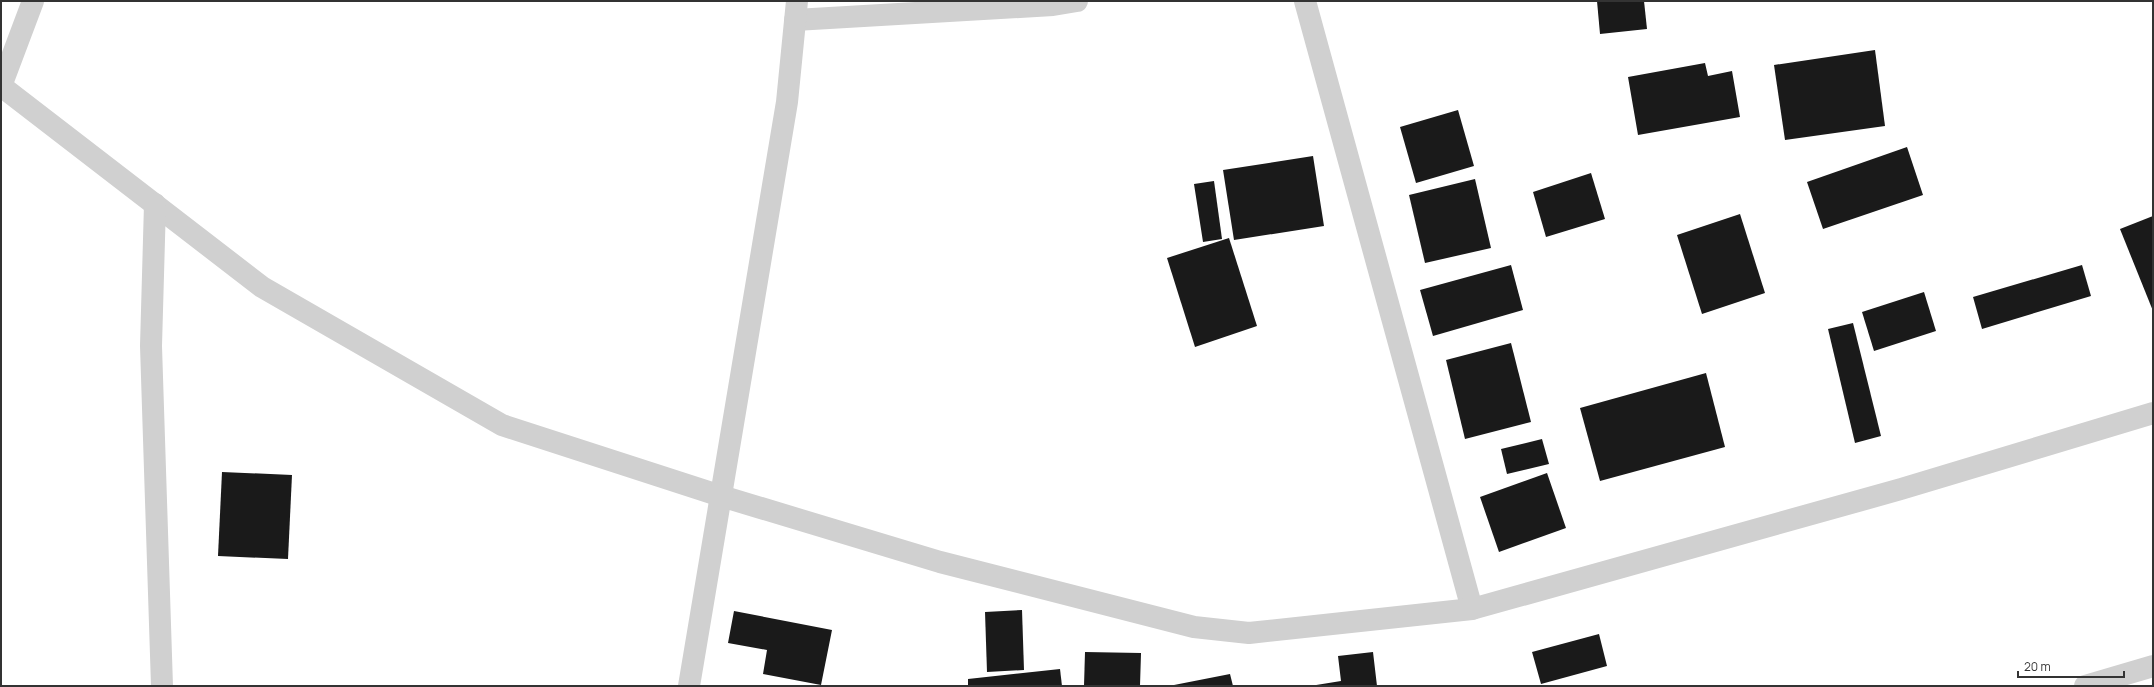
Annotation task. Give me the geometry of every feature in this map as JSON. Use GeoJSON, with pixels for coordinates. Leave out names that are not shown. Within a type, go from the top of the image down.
{"type":"FeatureCollection","features":[{"type":"Feature","properties":{"kind":"street"},"geometry":{"type":"LineString","coordinates":[[33,1],[1,86],[262,287],[502,425],[720,496],[940,562],[1194,627],[1249,633],[1472,609],[1901,489],[2153,413]]}},
{"type":"Feature","properties":{"kind":"street"},"geometry":{"type":"LineString","coordinates":[[689,686],[786,102],[796,10],[1054,5],[1077,1]]}},
{"type":"Feature","properties":{"kind":"street"},"geometry":{"type":"LineString","coordinates":[[1305,1],[1472,609]]}},
{"type":"Feature","properties":{"kind":"street"},"geometry":{"type":"LineString","coordinates":[[155,204],[151,346],[162,686]]}},
{"type":"Feature","properties":{"kind":"street"},"geometry":{"type":"LineString","coordinates":[[2085,686],[2153,666]]}},
{"type":"Feature","properties":{"kind":"building"},"geometry":{"type":"Polygon","coordinates":[[[1597,1],[1644,1],[1647,29],[1600,34],[1597,1]]]}},
{"type":"Feature","properties":{"kind":"building"},"geometry":{"type":"Polygon","coordinates":[[[1875,50],[1885,126],[1785,140],[1774,65],[1875,50]]]}},
{"type":"Feature","properties":{"kind":"building"},"geometry":{"type":"Polygon","coordinates":[[[1705,63],[1708,76],[1732,71],[1740,117],[1638,135],[1628,77],[1705,63]]]}},
{"type":"Feature","properties":{"kind":"building"},"geometry":{"type":"Polygon","coordinates":[[[1458,110],[1474,166],[1416,183],[1400,127],[1458,110]]]}},
{"type":"Feature","properties":{"kind":"building"},"geometry":{"type":"Polygon","coordinates":[[[1907,147],[1923,195],[1823,229],[1807,182],[1907,147]]]}},
{"type":"Feature","properties":{"kind":"building"},"geometry":{"type":"Polygon","coordinates":[[[1313,156],[1324,226],[1234,240],[1223,170],[1313,156]]]}},
{"type":"Feature","properties":{"kind":"building"},"geometry":{"type":"Polygon","coordinates":[[[1591,173],[1605,219],[1546,237],[1533,192],[1591,173]]]}},
{"type":"Feature","properties":{"kind":"building"},"geometry":{"type":"Polygon","coordinates":[[[1475,179],[1491,248],[1425,263],[1409,195],[1475,179]]]}},
{"type":"Feature","properties":{"kind":"building"},"geometry":{"type":"Polygon","coordinates":[[[1214,181],[1222,239],[1203,242],[1194,184],[1214,181]]]}},
{"type":"Feature","properties":{"kind":"building"},"geometry":{"type":"Polygon","coordinates":[[[1740,214],[1765,293],[1702,314],[1677,235],[1740,214]]]}},
{"type":"Feature","properties":{"kind":"building"},"geometry":{"type":"Polygon","coordinates":[[[2153,216],[2153,311],[2120,229],[2153,216]]]}},
{"type":"Feature","properties":{"kind":"building"},"geometry":{"type":"Polygon","coordinates":[[[1229,238],[1257,326],[1195,347],[1167,258],[1229,238]]]}},
{"type":"Feature","properties":{"kind":"building"},"geometry":{"type":"Polygon","coordinates":[[[1511,265],[1523,310],[1433,336],[1420,290],[1511,265]]]}},
{"type":"Feature","properties":{"kind":"building"},"geometry":{"type":"Polygon","coordinates":[[[2082,265],[2091,296],[1982,329],[1973,297],[2082,265]]]}},
{"type":"Feature","properties":{"kind":"building"},"geometry":{"type":"Polygon","coordinates":[[[1924,292],[1936,331],[1874,351],[1862,312],[1924,292]]]}},
{"type":"Feature","properties":{"kind":"building"},"geometry":{"type":"Polygon","coordinates":[[[1853,323],[1881,436],[1855,443],[1828,329],[1853,323]]]}},
{"type":"Feature","properties":{"kind":"building"},"geometry":{"type":"Polygon","coordinates":[[[1511,343],[1531,422],[1465,439],[1446,360],[1511,343]]]}},
{"type":"Feature","properties":{"kind":"building"},"geometry":{"type":"Polygon","coordinates":[[[1706,373],[1725,447],[1600,481],[1580,408],[1706,373]]]}},
{"type":"Feature","properties":{"kind":"building"},"geometry":{"type":"Polygon","coordinates":[[[1542,439],[1549,464],[1507,474],[1501,449],[1542,439]]]}},
{"type":"Feature","properties":{"kind":"building"},"geometry":{"type":"Polygon","coordinates":[[[222,472],[292,475],[288,559],[218,556],[222,472]]]}},
{"type":"Feature","properties":{"kind":"building"},"geometry":{"type":"Polygon","coordinates":[[[1547,473],[1566,528],[1499,552],[1480,497],[1547,473]]]}},
{"type":"Feature","properties":{"kind":"building"},"geometry":{"type":"Polygon","coordinates":[[[1022,610],[1024,670],[987,672],[985,612],[1022,610]]]}},
{"type":"Feature","properties":{"kind":"building"},"geometry":{"type":"Polygon","coordinates":[[[734,611],[832,630],[821,685],[763,674],[767,650],[728,643],[734,611]]]}},
{"type":"Feature","properties":{"kind":"building"},"geometry":{"type":"Polygon","coordinates":[[[1599,634],[1607,666],[1541,684],[1532,652],[1599,634]]]}},
{"type":"Feature","properties":{"kind":"building"},"geometry":{"type":"Polygon","coordinates":[[[1085,652],[1141,653],[1140,686],[1084,686],[1085,652]]]}},
{"type":"Feature","properties":{"kind":"building"},"geometry":{"type":"Polygon","coordinates":[[[1373,652],[1377,686],[1310,686],[1341,681],[1338,656],[1373,652]]]}},
{"type":"Feature","properties":{"kind":"building"},"geometry":{"type":"Polygon","coordinates":[[[1060,669],[1062,686],[968,686],[968,679],[1060,669]]]}},
{"type":"Feature","properties":{"kind":"building"},"geometry":{"type":"Polygon","coordinates":[[[1230,674],[1233,686],[1174,686],[1174,685],[1230,674]]]}}]}
